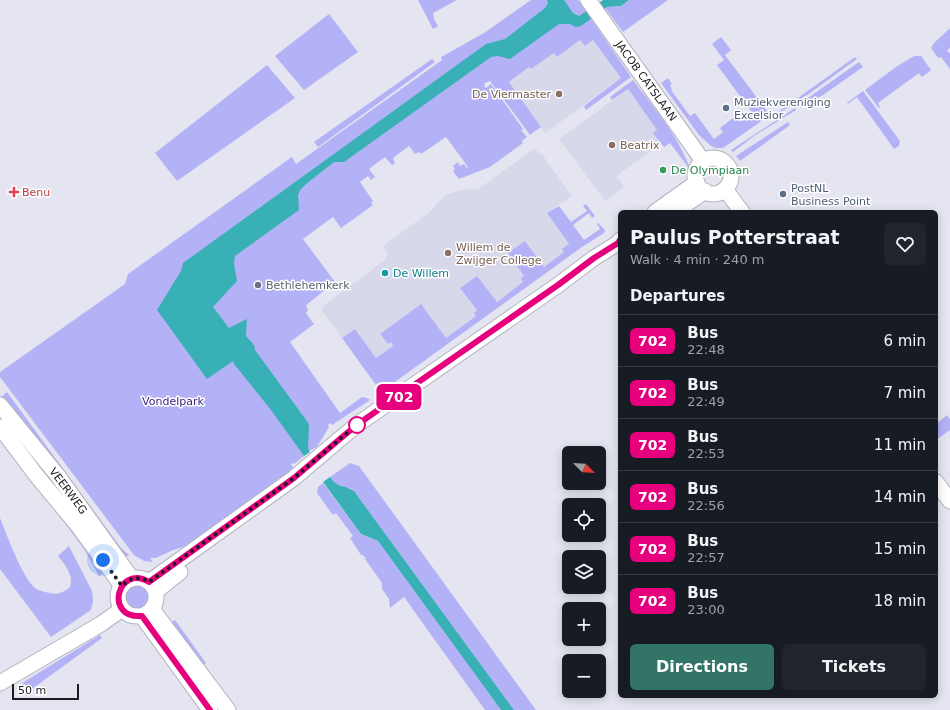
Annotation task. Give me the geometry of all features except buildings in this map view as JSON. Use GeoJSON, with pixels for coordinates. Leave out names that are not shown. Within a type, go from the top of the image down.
{"type":"FeatureCollection","features":[{"type":"Feature","properties":{"kind":"street","name":"JACOB CATSLAAN"},"geometry":{"type":"LineString","coordinates":[[593,7],[703,161]]}},
{"type":"Feature","properties":{"kind":"street"},"geometry":{"type":"LineString","coordinates":[[716,158],[727,164],[731,171],[731,178],[726,189],[715,194],[701,187],[696,171],[703,161],[716,158]]}},
{"type":"Feature","properties":{"kind":"street"},"geometry":{"type":"LineString","coordinates":[[659,210],[701,187]]}},
{"type":"Feature","properties":{"kind":"street"},"geometry":{"type":"LineString","coordinates":[[677,210],[701,187]]}},
{"type":"Feature","properties":{"kind":"street"},"geometry":{"type":"LineString","coordinates":[[726,189],[741,210]]}},
{"type":"Feature","properties":{"kind":"street"},"geometry":{"type":"LineString","coordinates":[[152,587],[300,486],[315,465],[333,445],[358,424],[618,243]]}},
{"type":"Feature","properties":{"kind":"street","name":"VEERWEG"},"geometry":{"type":"LineString","coordinates":[[0,405],[58,476],[127,582]]}},
{"type":"Feature","properties":{"kind":"street","name":"VEERWEG"},"geometry":{"type":"LineString","coordinates":[[0,427],[78,527],[127,582]]}},
{"type":"Feature","properties":{"kind":"street"},"geometry":{"type":"LineString","coordinates":[[938,485],[950,501]]}},
{"type":"Feature","properties":{"kind":"street"},"geometry":{"type":"LineString","coordinates":[[141,578],[152,587],[156,601],[147,613],[131,615],[122,609],[118,600],[118,595],[127,582],[141,578]]}},
{"type":"Feature","properties":{"kind":"street"},"geometry":{"type":"LineString","coordinates":[[0,683],[101,624],[122,609]]}},
{"type":"Feature","properties":{"kind":"street"},"geometry":{"type":"LineString","coordinates":[[147,613],[210,710]]}},
{"type":"Feature","properties":{"kind":"street"},"geometry":{"type":"LineString","coordinates":[[147,613],[228,710]]}},
{"type":"Feature","properties":{"kind":"shaded area"},"geometry":{"type":"Polygon","coordinates":[[[547,0],[564,0],[573,13],[579,16],[603,0],[629,0],[621,6],[607,7],[581,26],[576,27],[570,24],[559,24],[510,59],[498,56],[491,57],[344,162],[334,162],[300,190],[298,195],[299,210],[235,256],[234,264],[237,281],[213,307],[229,328],[247,319],[246,336],[254,345],[255,350],[309,424],[308,448],[310,452],[304,456],[233,361],[207,379],[157,310],[181,271],[183,263],[486,44],[505,39],[545,8],[548,3],[547,0]]]}},
{"type":"Feature","properties":{"kind":"shaded area","name":"De Viermaster"},"geometry":{"type":"Polygon","coordinates":[[[580,40],[593,40],[621,78],[545,133],[509,82],[555,52],[557,57],[580,40]]]}},
{"type":"Feature","properties":{"kind":"shaded area","name":"Beatrix"},"geometry":{"type":"Polygon","coordinates":[[[628,89],[657,130],[654,133],[661,144],[616,176],[624,187],[605,201],[559,139],[628,89]]]}},
{"type":"Feature","properties":{"kind":"shaded area","name":"Willem de Zwijger College"},"geometry":{"type":"Polygon","coordinates":[[[535,148],[540,154],[541,153],[572,196],[547,213],[569,244],[565,252],[544,267],[525,241],[523,282],[496,302],[461,288],[477,310],[476,316],[446,338],[380,334],[388,344],[391,342],[393,346],[376,358],[355,329],[342,338],[322,311],[323,306],[385,260],[388,253],[383,246],[431,211],[446,195],[460,190],[477,190],[535,148]]]}},
{"type":"Feature","properties":{"kind":"shaded area"},"geometry":{"type":"Polygon","coordinates":[[[330,477],[338,485],[354,491],[514,710],[501,710],[378,541],[361,534],[323,482],[330,477]]]}},
{"type":"Feature","properties":{"kind":"green space"},"geometry":{"type":"Polygon","coordinates":[[[418,0],[457,0],[433,13],[434,19],[438,26],[433,29],[418,0]]]}},
{"type":"Feature","properties":{"kind":"green space","name":"Vondelpark"},"geometry":{"type":"Polygon","coordinates":[[[531,0],[578,0],[631,77],[586,110],[584,106],[621,78],[593,40],[585,46],[580,40],[557,57],[554,53],[531,69],[529,67],[509,82],[541,127],[530,135],[490,81],[485,83],[484,86],[486,88],[491,84],[527,137],[522,141],[523,143],[490,167],[459,179],[453,171],[455,169],[453,166],[458,162],[460,166],[464,164],[467,168],[468,167],[446,137],[421,154],[419,152],[415,154],[409,146],[393,158],[395,163],[392,165],[385,157],[369,169],[375,177],[371,180],[368,176],[360,182],[373,201],[371,203],[373,205],[341,228],[333,217],[303,239],[335,282],[306,305],[308,310],[306,313],[314,324],[290,342],[340,413],[362,397],[370,400],[332,425],[330,423],[317,447],[303,454],[304,456],[294,464],[291,464],[294,469],[193,544],[173,550],[156,558],[150,558],[153,562],[144,561],[134,555],[0,377],[0,372],[125,284],[128,274],[292,157],[296,164],[442,60],[441,57],[484,33],[531,0]]]}},
{"type":"Feature","properties":{"kind":"green space"},"geometry":{"type":"Polygon","coordinates":[[[629,0],[668,0],[623,32],[605,8],[621,6],[629,0]]]}},
{"type":"Feature","properties":{"kind":"green space"},"geometry":{"type":"Polygon","coordinates":[[[329,14],[358,52],[304,90],[275,56],[329,14]]]}},
{"type":"Feature","properties":{"kind":"green space"},"geometry":{"type":"Polygon","coordinates":[[[950,28],[950,48],[947,50],[950,54],[950,69],[941,57],[938,58],[931,48],[934,43],[950,28]]]}},
{"type":"Feature","properties":{"kind":"green space"},"geometry":{"type":"Polygon","coordinates":[[[721,37],[731,50],[725,55],[770,115],[723,148],[716,148],[711,146],[699,135],[661,83],[668,78],[672,84],[670,85],[671,90],[690,116],[695,113],[714,139],[723,132],[720,128],[733,118],[735,121],[737,119],[739,121],[751,111],[717,65],[724,60],[712,44],[721,37]]]}},
{"type":"Feature","properties":{"kind":"green space"},"geometry":{"type":"Polygon","coordinates":[[[914,56],[921,56],[931,70],[922,77],[919,73],[878,103],[879,108],[865,90],[896,67],[914,56]]]}},
{"type":"Feature","properties":{"kind":"green space"},"geometry":{"type":"Polygon","coordinates":[[[855,57],[857,59],[810,93],[778,114],[777,113],[855,57]]]}},
{"type":"Feature","properties":{"kind":"green space"},"geometry":{"type":"Polygon","coordinates":[[[432,59],[435,62],[318,147],[314,142],[432,59]]]}},
{"type":"Feature","properties":{"kind":"green space"},"geometry":{"type":"Polygon","coordinates":[[[859,62],[863,67],[823,95],[800,108],[798,105],[859,62]]]}},
{"type":"Feature","properties":{"kind":"green space"},"geometry":{"type":"Polygon","coordinates":[[[267,65],[295,98],[177,181],[155,153],[267,65]]]}},
{"type":"Feature","properties":{"kind":"green space"},"geometry":{"type":"Polygon","coordinates":[[[633,80],[678,143],[689,166],[688,167],[670,143],[664,147],[653,133],[657,130],[628,89],[612,100],[610,97],[633,80]]]}},
{"type":"Feature","properties":{"kind":"green space"},"geometry":{"type":"Polygon","coordinates":[[[863,91],[900,141],[899,146],[894,149],[857,97],[848,104],[847,103],[863,91]]]}},
{"type":"Feature","properties":{"kind":"green space"},"geometry":{"type":"Polygon","coordinates":[[[795,108],[796,110],[754,136],[733,152],[731,150],[795,108]]]}},
{"type":"Feature","properties":{"kind":"green space"},"geometry":{"type":"Polygon","coordinates":[[[788,122],[790,125],[740,161],[736,156],[788,122]]]}},
{"type":"Feature","properties":{"kind":"green space"},"geometry":{"type":"Polygon","coordinates":[[[586,204],[595,216],[592,218],[589,213],[573,225],[584,240],[600,229],[597,224],[598,223],[605,230],[604,233],[582,247],[381,392],[342,338],[355,329],[376,358],[393,346],[391,342],[388,344],[380,334],[421,304],[446,338],[476,316],[474,313],[477,310],[460,288],[477,276],[497,302],[523,282],[521,278],[524,276],[508,253],[525,241],[544,267],[564,252],[562,249],[569,244],[547,213],[559,206],[571,222],[587,211],[583,206],[586,204]]]}},
{"type":"Feature","properties":{"kind":"green space"},"geometry":{"type":"Polygon","coordinates":[[[7,392],[121,548],[129,555],[122,560],[0,398],[7,392]]]}},
{"type":"Feature","properties":{"kind":"green space"},"geometry":{"type":"Polygon","coordinates":[[[947,415],[950,419],[950,430],[938,439],[938,422],[947,415]]]}},
{"type":"Feature","properties":{"kind":"green space"},"geometry":{"type":"Polygon","coordinates":[[[350,463],[359,466],[536,710],[514,710],[354,491],[335,484],[330,477],[350,463]]]}},
{"type":"Feature","properties":{"kind":"green space"},"geometry":{"type":"Polygon","coordinates":[[[323,483],[361,534],[378,541],[501,710],[485,710],[404,597],[390,608],[389,599],[382,589],[382,583],[350,538],[353,536],[336,513],[333,515],[317,493],[318,487],[323,483]]]}},
{"type":"Feature","properties":{"kind":"green space"},"geometry":{"type":"Polygon","coordinates":[[[56,511],[107,570],[99,576],[84,549],[56,511]]]}},
{"type":"Feature","properties":{"kind":"green space"},"geometry":{"type":"Polygon","coordinates":[[[0,518],[20,566],[30,583],[35,588],[55,594],[63,592],[70,587],[70,574],[58,556],[69,546],[92,591],[93,601],[91,610],[51,637],[0,569],[0,518]]]}},
{"type":"Feature","properties":{"kind":"green space"},"geometry":{"type":"Polygon","coordinates":[[[137,584],[146,588],[150,597],[146,606],[137,610],[128,606],[124,597],[128,588],[137,584]]]}},
{"type":"Feature","properties":{"kind":"green space"},"geometry":{"type":"Polygon","coordinates":[[[175,620],[206,663],[199,668],[167,625],[175,620]]]}},
{"type":"Feature","properties":{"kind":"green space"},"geometry":{"type":"Polygon","coordinates":[[[100,635],[102,638],[32,689],[26,688],[22,683],[100,635]]]}},
{"type":"Feature","properties":{"kind":"bus line","name":"702"},"geometry":{"type":"LineString","coordinates":[[210,710],[142,616],[131,615],[122,609],[118,600],[118,595],[122,586],[128,580],[137,578],[141,578],[149,582],[294,478],[358,424],[558,285],[594,258],[618,243]]}},
{"type":"Feature","properties":{"kind":"place","name":"De Viermaster"},"geometry":{"type":"Point","coordinates":[559,94]}},
{"type":"Feature","properties":{"kind":"place","name":"Muziekvereniging Excelsior"},"geometry":{"type":"Point","coordinates":[726,108]}},
{"type":"Feature","properties":{"kind":"place","name":"Beatrix"},"geometry":{"type":"Point","coordinates":[612,145]}},
{"type":"Feature","properties":{"kind":"place","name":"De Olympiaan"},"geometry":{"type":"Point","coordinates":[663,170]}},
{"type":"Feature","properties":{"kind":"place","name":"Benu"},"geometry":{"type":"Point","coordinates":[14,192]}},
{"type":"Feature","properties":{"kind":"place","name":"PostNL Business Point"},"geometry":{"type":"Point","coordinates":[783,194]}},
{"type":"Feature","properties":{"kind":"place","name":"Willem de Zwijger College"},"geometry":{"type":"Point","coordinates":[448,253]}},
{"type":"Feature","properties":{"kind":"place","name":"De Willem"},"geometry":{"type":"Point","coordinates":[385,273]}},
{"type":"Feature","properties":{"kind":"place","name":"Bethlehemkerk"},"geometry":{"type":"Point","coordinates":[258,285]}},
{"type":"Feature","properties":{"kind":"route"},"geometry":{"type":"LineString","coordinates":[[103,560],[122,586],[128,580],[137,578],[141,578],[149,582],[294,478],[358,424],[357,425]]}}]}
